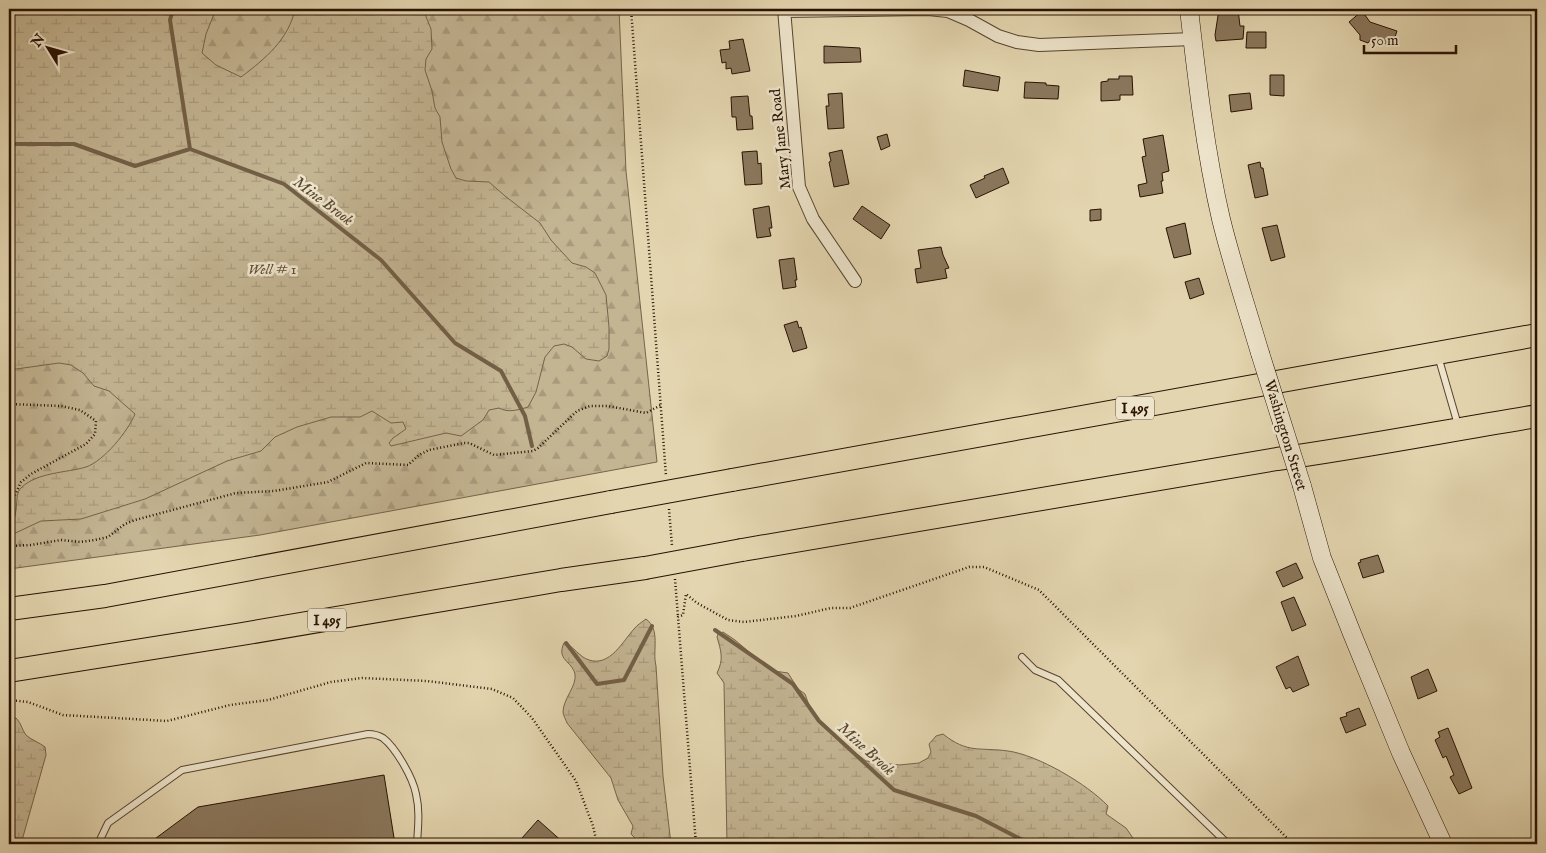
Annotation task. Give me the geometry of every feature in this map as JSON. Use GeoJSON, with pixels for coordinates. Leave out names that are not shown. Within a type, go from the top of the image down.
{"type":"FeatureCollection","features":[{"type":"Feature","properties":{"kind":"highway","name":"I 495"},"geometry":{"type":"LineString","coordinates":[[9,609],[105,596],[611,502],[1537,335]]}},
{"type":"Feature","properties":{"kind":"highway","name":"I 495"},"geometry":{"type":"LineString","coordinates":[[9,671],[233,636],[561,580],[645,568],[1537,416]]}},
{"type":"Feature","properties":{"kind":"main road","name":"Washington Street"},"geometry":{"type":"LineString","coordinates":[[1189,9],[1202,108],[1221,218],[1322,558],[1402,753],[1443,844]]}},
{"type":"Feature","properties":{"kind":"street"},"geometry":{"type":"LineString","coordinates":[[784,10],[928,9],[948,11],[998,36],[1017,42],[1039,45],[1193,40]]}},
{"type":"Feature","properties":{"kind":"street","name":"Mary Jane Road"},"geometry":{"type":"LineString","coordinates":[[784,10],[799,187],[813,219],[855,281]]}},
{"type":"Feature","properties":{"kind":"lane"},"geometry":{"type":"LineString","coordinates":[[1437,353],[1459,429]]}},
{"type":"Feature","properties":{"kind":"lane"},"geometry":{"type":"LineString","coordinates":[[1022,657],[1035,670],[1058,680],[1228,844]]}},
{"type":"Feature","properties":{"kind":"lane"},"geometry":{"type":"LineString","coordinates":[[98,844],[108,824],[182,770],[368,734],[379,736],[387,742],[402,763],[413,786],[419,813],[417,844]]}},
{"type":"Feature","properties":{"kind":"path"},"geometry":{"type":"LineString","coordinates":[[631,9],[667,482]]}},
{"type":"Feature","properties":{"kind":"path"},"geometry":{"type":"LineString","coordinates":[[9,404],[61,406],[80,410],[96,421],[95,434],[86,444],[31,474],[21,482],[9,508]]}},
{"type":"Feature","properties":{"kind":"path"},"geometry":{"type":"LineString","coordinates":[[9,546],[31,545],[60,540],[80,542],[95,540],[108,537],[131,521],[236,493],[274,491],[328,482],[366,464],[408,465],[421,453],[458,444],[469,443],[494,455],[533,451],[577,411],[590,406],[608,406],[646,413],[661,405]]}},
{"type":"Feature","properties":{"kind":"path"},"geometry":{"type":"LineString","coordinates":[[668,502],[672,550]]}},
{"type":"Feature","properties":{"kind":"path"},"geometry":{"type":"LineString","coordinates":[[678,617],[683,615],[686,594],[728,620],[744,622],[796,616],[831,608],[850,608],[969,568],[984,567],[1039,590],[1293,844]]}},
{"type":"Feature","properties":{"kind":"path"},"geometry":{"type":"LineString","coordinates":[[674,578],[696,844]]}},
{"type":"Feature","properties":{"kind":"path"},"geometry":{"type":"LineString","coordinates":[[9,700],[28,702],[63,715],[167,722],[230,705],[268,700],[331,682],[362,678],[427,681],[492,689],[514,698],[532,718],[576,781],[593,826],[596,844]]}},
{"type":"Feature","properties":{"kind":"green space","name":"Well # 1"},"geometry":{"type":"Polygon","coordinates":[[[9,9],[619,9],[626,171],[657,462],[260,535],[9,569],[9,9]]]}},
{"type":"Feature","properties":{"kind":"green space","name":"Well # 1"},"geometry":{"type":"Polygon","coordinates":[[[9,9],[216,9],[206,34],[202,53],[216,65],[241,77],[275,48],[287,30],[295,9],[423,9],[431,29],[432,49],[426,59],[425,70],[435,108],[440,117],[442,142],[451,169],[456,178],[466,181],[489,182],[540,223],[551,240],[572,263],[586,267],[595,273],[606,295],[609,327],[609,349],[607,356],[599,361],[586,359],[572,347],[564,344],[554,346],[545,357],[536,392],[528,407],[513,410],[499,408],[489,410],[483,420],[461,436],[446,433],[391,446],[389,443],[393,438],[406,429],[403,422],[391,423],[372,411],[360,417],[331,417],[297,427],[275,437],[261,451],[227,461],[145,499],[81,519],[41,521],[9,536],[9,527],[15,516],[17,496],[21,488],[43,476],[93,464],[115,445],[135,414],[109,391],[94,386],[83,373],[71,365],[59,363],[9,370],[9,9]]]}},
{"type":"Feature","properties":{"kind":"green space"},"geometry":{"type":"Polygon","coordinates":[[[646,619],[651,624],[655,634],[663,776],[671,844],[639,844],[631,834],[633,826],[618,800],[611,778],[567,723],[563,713],[565,702],[575,679],[573,670],[563,657],[562,649],[564,643],[571,646],[585,659],[603,660],[615,652],[635,628],[646,619]]]}},
{"type":"Feature","properties":{"kind":"green space"},"geometry":{"type":"Polygon","coordinates":[[[723,632],[768,668],[788,673],[798,689],[805,694],[811,711],[840,741],[866,761],[899,765],[919,763],[928,758],[931,752],[929,744],[936,736],[943,734],[960,745],[974,749],[1008,751],[1020,754],[1047,764],[1099,797],[1108,806],[1106,814],[1126,828],[1137,844],[727,844],[724,683],[717,673],[721,651],[717,637],[718,634],[723,632]]]}},
{"type":"Feature","properties":{"kind":"green space"},"geometry":{"type":"Polygon","coordinates":[[[16,718],[27,736],[45,747],[46,755],[21,844],[9,844],[9,719],[16,718]]]}},
{"type":"Feature","properties":{"kind":"building"},"geometry":{"type":"Polygon","coordinates":[[[1219,9],[1238,9],[1240,26],[1244,26],[1243,39],[1216,41],[1215,35],[1219,9]]]}},
{"type":"Feature","properties":{"kind":"building"},"geometry":{"type":"Polygon","coordinates":[[[1362,11],[1370,22],[1397,31],[1392,46],[1371,39],[1368,43],[1360,40],[1360,35],[1349,22],[1362,11]]]}},
{"type":"Feature","properties":{"kind":"building"},"geometry":{"type":"Polygon","coordinates":[[[1247,32],[1266,32],[1266,48],[1246,48],[1247,32]]]}},
{"type":"Feature","properties":{"kind":"building"},"geometry":{"type":"Polygon","coordinates":[[[743,39],[750,71],[732,74],[731,68],[726,69],[726,62],[722,63],[720,50],[730,49],[729,41],[743,39]]]}},
{"type":"Feature","properties":{"kind":"building"},"geometry":{"type":"Polygon","coordinates":[[[824,46],[860,48],[861,62],[824,63],[824,46]]]}},
{"type":"Feature","properties":{"kind":"building"},"geometry":{"type":"Polygon","coordinates":[[[965,70],[1000,77],[998,91],[963,86],[965,70]]]}},
{"type":"Feature","properties":{"kind":"building"},"geometry":{"type":"Polygon","coordinates":[[[1270,75],[1284,75],[1284,96],[1270,95],[1270,75]]]}},
{"type":"Feature","properties":{"kind":"building"},"geometry":{"type":"Polygon","coordinates":[[[1119,76],[1132,76],[1133,95],[1120,95],[1120,100],[1101,101],[1101,82],[1108,81],[1108,79],[1119,79],[1119,76]]]}},
{"type":"Feature","properties":{"kind":"building"},"geometry":{"type":"Polygon","coordinates":[[[1025,82],[1059,86],[1058,99],[1024,98],[1025,82]]]}},
{"type":"Feature","properties":{"kind":"building"},"geometry":{"type":"Polygon","coordinates":[[[842,93],[844,128],[828,129],[826,106],[829,106],[828,94],[842,93]]]}},
{"type":"Feature","properties":{"kind":"building"},"geometry":{"type":"Polygon","coordinates":[[[1250,93],[1252,109],[1231,112],[1229,95],[1250,93]]]}},
{"type":"Feature","properties":{"kind":"building"},"geometry":{"type":"Polygon","coordinates":[[[748,96],[753,129],[737,130],[736,117],[732,117],[731,97],[748,96]]]}},
{"type":"Feature","properties":{"kind":"building"},"geometry":{"type":"Polygon","coordinates":[[[887,134],[890,146],[881,150],[877,137],[887,134]]]}},
{"type":"Feature","properties":{"kind":"building"},"geometry":{"type":"Polygon","coordinates":[[[1163,135],[1169,171],[1162,173],[1163,193],[1140,197],[1138,185],[1147,183],[1142,157],[1146,156],[1143,139],[1163,135]]]}},
{"type":"Feature","properties":{"kind":"building"},"geometry":{"type":"Polygon","coordinates":[[[842,150],[849,184],[834,187],[829,153],[842,150]]]}},
{"type":"Feature","properties":{"kind":"building"},"geometry":{"type":"Polygon","coordinates":[[[757,151],[758,164],[761,163],[762,184],[745,185],[742,152],[757,151]]]}},
{"type":"Feature","properties":{"kind":"building"},"geometry":{"type":"Polygon","coordinates":[[[1260,162],[1261,168],[1263,168],[1268,195],[1255,198],[1248,165],[1260,162]]]}},
{"type":"Feature","properties":{"kind":"building"},"geometry":{"type":"Polygon","coordinates":[[[1003,168],[1009,183],[976,198],[970,185],[985,178],[984,176],[1003,168]]]}},
{"type":"Feature","properties":{"kind":"building"},"geometry":{"type":"Polygon","coordinates":[[[769,206],[772,228],[769,228],[771,236],[757,238],[753,209],[769,206]]]}},
{"type":"Feature","properties":{"kind":"building"},"geometry":{"type":"Polygon","coordinates":[[[862,206],[890,225],[881,239],[853,219],[862,206]]]}},
{"type":"Feature","properties":{"kind":"building"},"geometry":{"type":"Polygon","coordinates":[[[1101,209],[1101,220],[1090,221],[1090,210],[1101,209]]]}},
{"type":"Feature","properties":{"kind":"building"},"geometry":{"type":"Polygon","coordinates":[[[1185,223],[1191,254],[1174,258],[1166,228],[1185,223]]]}},
{"type":"Feature","properties":{"kind":"building"},"geometry":{"type":"Polygon","coordinates":[[[1277,225],[1285,257],[1271,261],[1262,228],[1277,225]]]}},
{"type":"Feature","properties":{"kind":"building"},"geometry":{"type":"Polygon","coordinates":[[[941,247],[949,268],[945,269],[947,278],[917,283],[915,269],[921,268],[918,250],[941,247]]]}},
{"type":"Feature","properties":{"kind":"building"},"geometry":{"type":"Polygon","coordinates":[[[794,258],[796,287],[783,289],[779,260],[794,258]]]}},
{"type":"Feature","properties":{"kind":"building"},"geometry":{"type":"Polygon","coordinates":[[[1199,278],[1204,294],[1190,299],[1185,282],[1199,278]]]}},
{"type":"Feature","properties":{"kind":"building"},"geometry":{"type":"Polygon","coordinates":[[[797,321],[799,328],[801,327],[807,348],[793,352],[784,325],[797,321]]]}},
{"type":"Feature","properties":{"kind":"building"},"geometry":{"type":"Polygon","coordinates":[[[1378,555],[1384,572],[1363,578],[1358,563],[1361,562],[1360,560],[1378,555]]]}},
{"type":"Feature","properties":{"kind":"building"},"geometry":{"type":"Polygon","coordinates":[[[1296,563],[1303,578],[1283,587],[1276,572],[1296,563]]]}},
{"type":"Feature","properties":{"kind":"building"},"geometry":{"type":"Polygon","coordinates":[[[1294,597],[1306,625],[1292,631],[1281,602],[1294,597]]]}},
{"type":"Feature","properties":{"kind":"building"},"geometry":{"type":"Polygon","coordinates":[[[1298,656],[1309,685],[1293,692],[1290,687],[1286,689],[1276,667],[1298,656]]]}},
{"type":"Feature","properties":{"kind":"building"},"geometry":{"type":"Polygon","coordinates":[[[1428,669],[1437,691],[1418,699],[1411,677],[1428,669]]]}},
{"type":"Feature","properties":{"kind":"building"},"geometry":{"type":"Polygon","coordinates":[[[1359,708],[1366,725],[1346,733],[1340,718],[1347,716],[1346,713],[1359,708]]]}},
{"type":"Feature","properties":{"kind":"building"},"geometry":{"type":"Polygon","coordinates":[[[1448,728],[1472,788],[1459,794],[1450,777],[1454,775],[1446,756],[1443,758],[1435,740],[1440,737],[1438,732],[1448,728]]]}},
{"type":"Feature","properties":{"kind":"building"},"geometry":{"type":"Polygon","coordinates":[[[384,775],[395,844],[148,844],[198,807],[384,775]]]}},
{"type":"Feature","properties":{"kind":"building"},"geometry":{"type":"Polygon","coordinates":[[[538,820],[565,844],[529,844],[522,838],[538,820]]]}},
{"type":"Feature","properties":{"kind":"waterway"},"geometry":{"type":"LineString","coordinates":[[173,9],[170,20],[190,149]]}},
{"type":"Feature","properties":{"kind":"waterway","name":"Mine Brook"},"geometry":{"type":"LineString","coordinates":[[9,144],[74,144],[135,166],[190,149],[284,184],[381,260],[455,343],[501,371],[525,416],[532,446]]}},
{"type":"Feature","properties":{"kind":"waterway","name":"Mine Brook"},"geometry":{"type":"LineString","coordinates":[[566,643],[597,684],[624,680],[652,626]]}},
{"type":"Feature","properties":{"kind":"waterway","name":"Mine Brook"},"geometry":{"type":"LineString","coordinates":[[715,630],[793,684],[819,721],[894,790],[976,816],[1030,844]]}}]}
